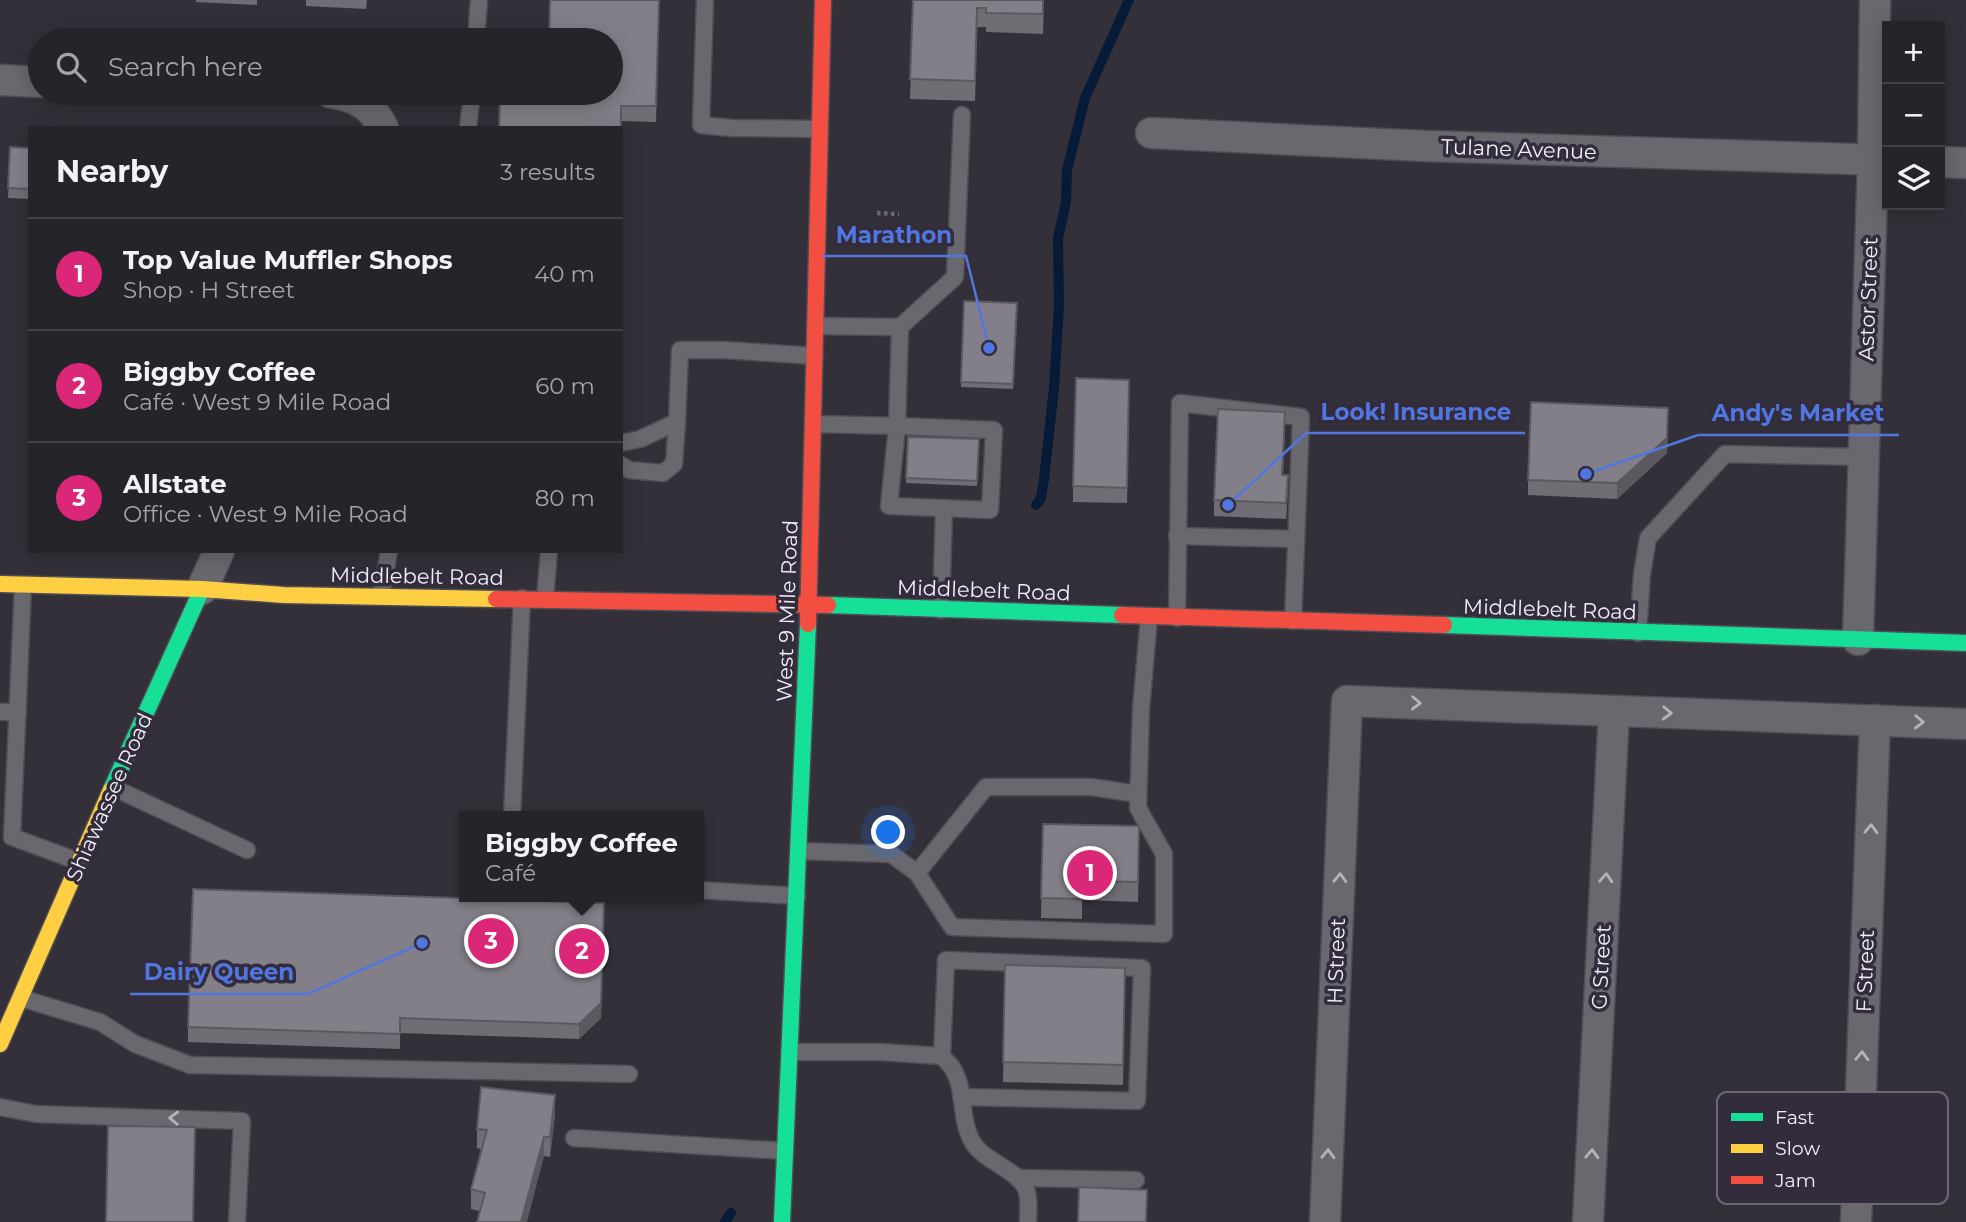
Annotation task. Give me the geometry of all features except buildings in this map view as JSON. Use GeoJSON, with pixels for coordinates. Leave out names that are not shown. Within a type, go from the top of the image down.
{"type":"FeatureCollection","features":[{"type":"Feature","properties":{"kind":"street","name":"West 9 Mile Road"},"geometry":{"type":"LineString","coordinates":[[782,1222],[810,604],[823,0]]}},
{"type":"Feature","properties":{"kind":"street","name":"Astor Street"},"geometry":{"type":"LineString","coordinates":[[1858,640],[1864,457],[1880,160],[1875,0]]}},
{"type":"Feature","properties":{"kind":"street"},"geometry":{"type":"LineString","coordinates":[[0,80],[28,81]]}},
{"type":"Feature","properties":{"kind":"street"},"geometry":{"type":"LineString","coordinates":[[362,105],[379,120]]}},
{"type":"Feature","properties":{"kind":"street","name":"Tulane Avenue"},"geometry":{"type":"LineString","coordinates":[[1151,134],[1880,160]]}},
{"type":"Feature","properties":{"kind":"street"},"geometry":{"type":"LineString","coordinates":[[1945,162],[1966,163]]}},
{"type":"Feature","properties":{"kind":"street","name":"Shiawassee Road"},"geometry":{"type":"LineString","coordinates":[[0,1044],[112,786],[218,553]]}},
{"type":"Feature","properties":{"kind":"street","name":"Middlebelt Road"},"geometry":{"type":"LineString","coordinates":[[0,583],[202,589],[284,595],[810,604],[1966,643]]}},
{"type":"Feature","properties":{"kind":"street","name":"H Street"},"geometry":{"type":"LineString","coordinates":[[1325,1222],[1347,701],[1614,711]]}},
{"type":"Feature","properties":{"kind":"street"},"geometry":{"type":"LineString","coordinates":[[1614,711],[1966,724]]}},
{"type":"Feature","properties":{"kind":"street","name":"G Street"},"geometry":{"type":"LineString","coordinates":[[1588,1222],[1614,711]]}},
{"type":"Feature","properties":{"kind":"street","name":"F Street"},"geometry":{"type":"LineString","coordinates":[[1861,1092],[1875,720]]}},
{"type":"Feature","properties":{"kind":"street","name":"F Street"},"geometry":{"type":"LineString","coordinates":[[1856,1222],[1857,1204]]}},
{"type":"Feature","properties":{"kind":"lane"},"geometry":{"type":"LineString","coordinates":[[477,28],[479,0]]}},
{"type":"Feature","properties":{"kind":"lane"},"geometry":{"type":"LineString","coordinates":[[705,0],[701,125],[820,129]]}},
{"type":"Feature","properties":{"kind":"lane"},"geometry":{"type":"LineString","coordinates":[[468,126],[471,105]]}},
{"type":"Feature","properties":{"kind":"lane"},"geometry":{"type":"LineString","coordinates":[[815,327],[900,327],[955,277],[962,116]]}},
{"type":"Feature","properties":{"kind":"lane"},"geometry":{"type":"LineString","coordinates":[[814,424],[897,426],[993,430],[990,510],[889,506],[897,426],[900,327]]}},
{"type":"Feature","properties":{"kind":"lane"},"geometry":{"type":"LineString","coordinates":[[623,466],[629,470],[663,473],[674,464],[680,350],[815,356]]}},
{"type":"Feature","properties":{"kind":"lane"},"geometry":{"type":"LineString","coordinates":[[1177,618],[1180,403],[1301,417],[1293,621]]}},
{"type":"Feature","properties":{"kind":"lane"},"geometry":{"type":"LineString","coordinates":[[623,443],[640,439],[677,422]]}},
{"type":"Feature","properties":{"kind":"lane"},"geometry":{"type":"LineString","coordinates":[[1638,633],[1642,574],[1648,538],[1725,454],[1864,457]]}},
{"type":"Feature","properties":{"kind":"lane"},"geometry":{"type":"LineString","coordinates":[[941,610],[944,508]]}},
{"type":"Feature","properties":{"kind":"lane"},"geometry":{"type":"LineString","coordinates":[[1177,536],[1296,539]]}},
{"type":"Feature","properties":{"kind":"lane"},"geometry":{"type":"LineString","coordinates":[[381,596],[389,553]]}},
{"type":"Feature","properties":{"kind":"lane"},"geometry":{"type":"LineString","coordinates":[[545,598],[548,553]]}},
{"type":"Feature","properties":{"kind":"lane"},"geometry":{"type":"LineString","coordinates":[[23,585],[12,837],[80,862]]}},
{"type":"Feature","properties":{"kind":"lane"},"geometry":{"type":"LineString","coordinates":[[512,811],[522,598]]}},
{"type":"Feature","properties":{"kind":"lane"},"geometry":{"type":"LineString","coordinates":[[799,851],[891,854],[917,873],[952,927],[1164,934],[1164,854],[1138,808],[1141,709],[1149,617]]}},
{"type":"Feature","properties":{"kind":"lane"},"geometry":{"type":"LineString","coordinates":[[0,712],[18,712]]}},
{"type":"Feature","properties":{"kind":"lane"},"geometry":{"type":"LineString","coordinates":[[112,786],[247,850]]}},
{"type":"Feature","properties":{"kind":"lane"},"geometry":{"type":"LineString","coordinates":[[917,873],[986,787],[1091,787],[1138,793]]}},
{"type":"Feature","properties":{"kind":"lane"},"geometry":{"type":"LineString","coordinates":[[704,890],[797,896]]}},
{"type":"Feature","properties":{"kind":"lane"},"geometry":{"type":"LineString","coordinates":[[961,1097],[1137,1101],[1142,968],[946,960],[942,1056],[954,1070],[961,1097],[962,1119],[976,1147],[1025,1187],[1028,1197],[1028,1222]]}},
{"type":"Feature","properties":{"kind":"lane"},"geometry":{"type":"LineString","coordinates":[[21,998],[100,1022],[135,1044],[190,1065],[629,1074]]}},
{"type":"Feature","properties":{"kind":"lane"},"geometry":{"type":"LineString","coordinates":[[789,1052],[881,1052],[942,1056]]}},
{"type":"Feature","properties":{"kind":"lane"},"geometry":{"type":"LineString","coordinates":[[0,1107],[36,1114],[242,1121],[237,1222]]}},
{"type":"Feature","properties":{"kind":"lane"},"geometry":{"type":"LineString","coordinates":[[574,1138],[785,1151]]}},
{"type":"Feature","properties":{"kind":"lane"},"geometry":{"type":"LineString","coordinates":[[1017,1178],[1136,1180]]}},
{"type":"Feature","properties":{"kind":"path"},"geometry":{"type":"LineString","coordinates":[[877,213],[899,214]]}},
{"type":"Feature","properties":{"kind":"waterway"},"geometry":{"type":"LineString","coordinates":[[1036,505],[1041,498],[1044,479],[1054,388],[1059,306],[1058,238],[1066,202],[1067,170],[1085,98],[1129,0]]}},
{"type":"Feature","properties":{"kind":"waterway"},"geometry":{"type":"LineString","coordinates":[[725,1222],[731,1213]]}},
{"type":"Feature","properties":{"kind":"traffic: fast"},"geometry":{"type":"LineString","coordinates":[[111,790],[202,589]]}},
{"type":"Feature","properties":{"kind":"traffic: fast"},"geometry":{"type":"LineString","coordinates":[[828,605],[1122,615]]}},
{"type":"Feature","properties":{"kind":"traffic: fast"},"geometry":{"type":"LineString","coordinates":[[782,1222],[808,624]]}},
{"type":"Feature","properties":{"kind":"traffic: fast"},"geometry":{"type":"LineString","coordinates":[[1444,625],[1966,643]]}},
{"type":"Feature","properties":{"kind":"traffic: slow"},"geometry":{"type":"LineString","coordinates":[[0,584],[202,589],[284,595],[496,599]]}},
{"type":"Feature","properties":{"kind":"traffic: slow"},"geometry":{"type":"LineString","coordinates":[[0,1044],[111,790]]}},
{"type":"Feature","properties":{"kind":"traffic: jam"},"geometry":{"type":"LineString","coordinates":[[808,624],[823,0]]}},
{"type":"Feature","properties":{"kind":"traffic: jam"},"geometry":{"type":"LineString","coordinates":[[496,599],[828,605]]}},
{"type":"Feature","properties":{"kind":"traffic: jam"},"geometry":{"type":"LineString","coordinates":[[1122,615],[1444,625]]}},
{"type":"Feature","properties":{"kind":"place","name":"Marathon"},"geometry":{"type":"Point","coordinates":[989,348]}},
{"type":"Feature","properties":{"kind":"place","name":"Andy's Market"},"geometry":{"type":"Point","coordinates":[1586,474]}},
{"type":"Feature","properties":{"kind":"place","name":"Look! Insurance"},"geometry":{"type":"Point","coordinates":[1228,505]}},
{"type":"Feature","properties":{"kind":"place","name":"Top Value Muffler Shops"},"geometry":{"type":"Point","coordinates":[1090,873]}},
{"type":"Feature","properties":{"kind":"place","name":"Allstate"},"geometry":{"type":"Point","coordinates":[491,941]}},
{"type":"Feature","properties":{"kind":"place","name":"Dairy Queen"},"geometry":{"type":"Point","coordinates":[422,943]}},
{"type":"Feature","properties":{"kind":"place","name":"Biggby Coffee"},"geometry":{"type":"Point","coordinates":[582,951]}}]}
